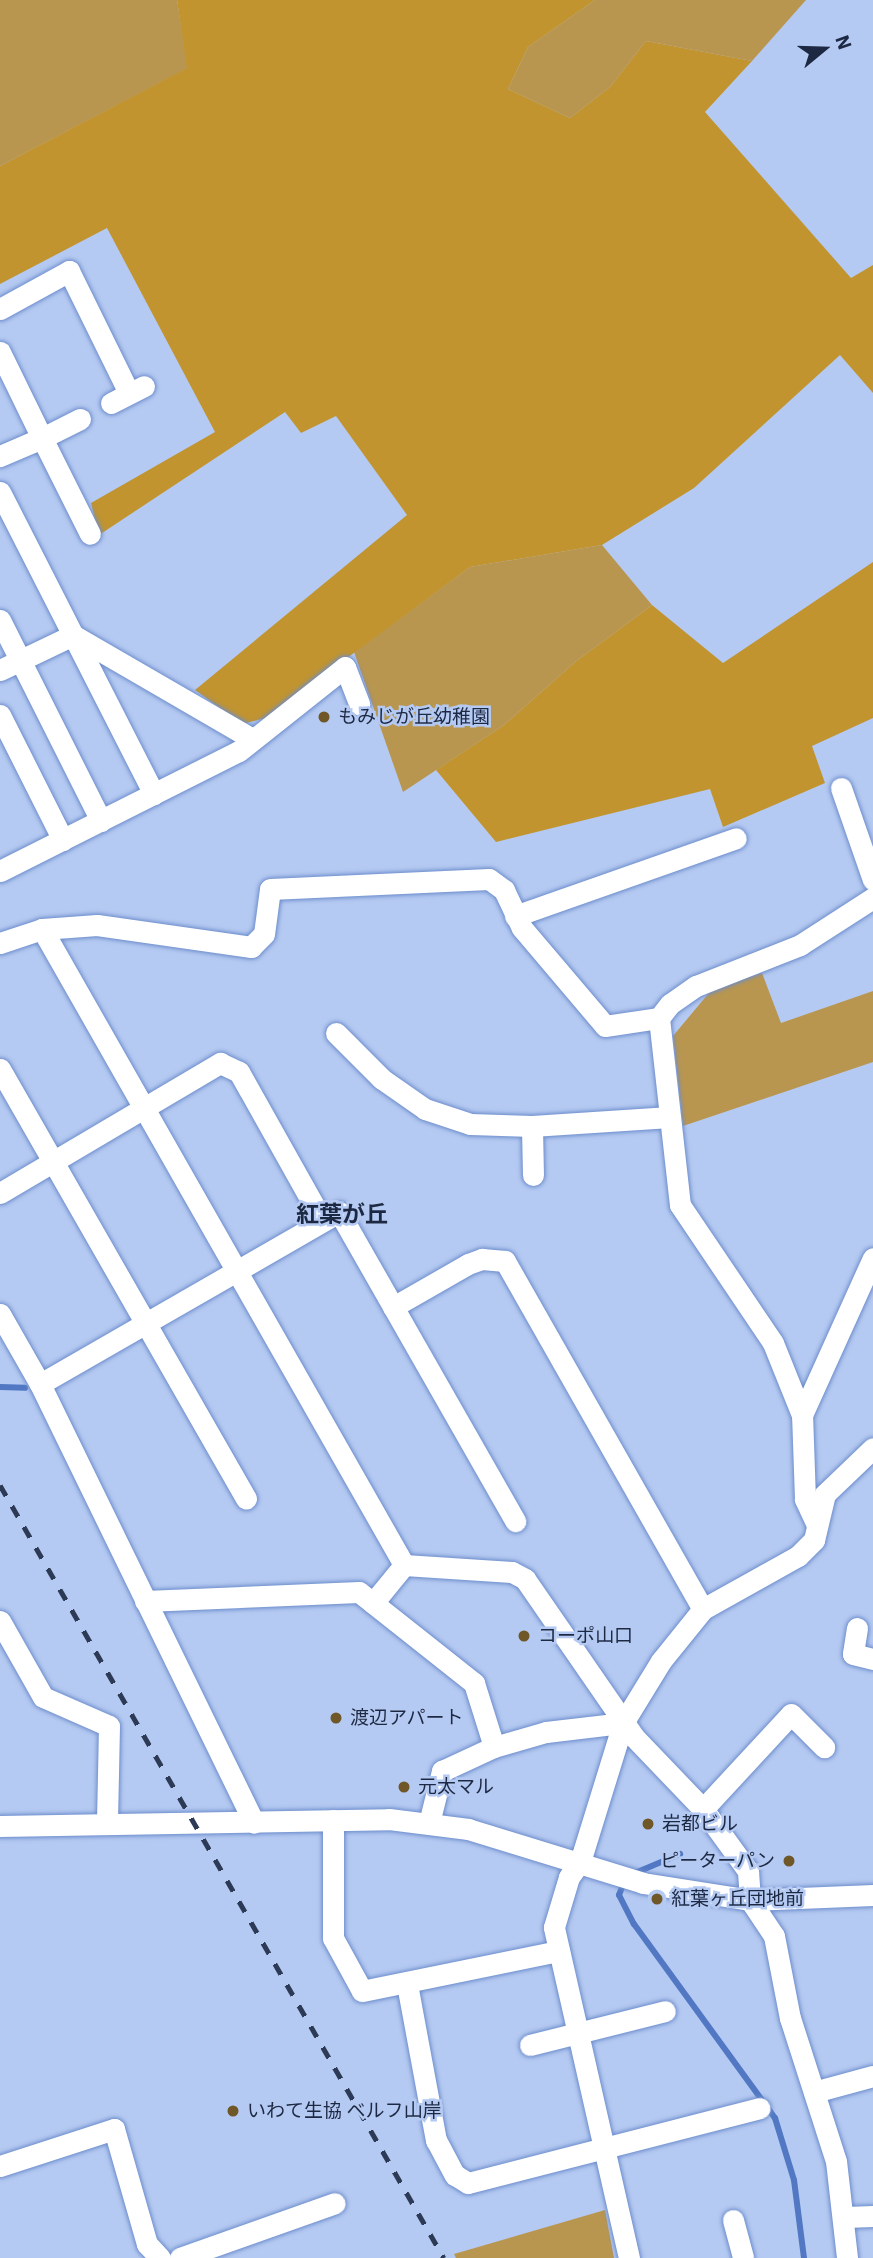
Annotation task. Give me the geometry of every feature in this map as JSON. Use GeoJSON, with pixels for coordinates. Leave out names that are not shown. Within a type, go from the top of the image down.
{"type":"FeatureCollection","features":[{"type":"Feature","properties":{"kind":"street"},"geometry":{"type":"LineString","coordinates":[[0,309],[69,271],[128,394]]}},
{"type":"Feature","properties":{"kind":"street"},"geometry":{"type":"LineString","coordinates":[[0,352],[90,534]]}},
{"type":"Feature","properties":{"kind":"street"},"geometry":{"type":"LineString","coordinates":[[0,456],[80,419]]}},
{"type":"Feature","properties":{"kind":"street"},"geometry":{"type":"LineString","coordinates":[[0,492],[154,794]]}},
{"type":"Feature","properties":{"kind":"street"},"geometry":{"type":"LineString","coordinates":[[0,620],[101,821]]}},
{"type":"Feature","properties":{"kind":"street"},"geometry":{"type":"LineString","coordinates":[[0,670],[74,635]]}},
{"type":"Feature","properties":{"kind":"street"},"geometry":{"type":"LineString","coordinates":[[74,635],[251,738]]}},
{"type":"Feature","properties":{"kind":"street"},"geometry":{"type":"LineString","coordinates":[[3,862],[63,840],[239,751],[251,738],[345,667],[359,704]]}},
{"type":"Feature","properties":{"kind":"street"},"geometry":{"type":"LineString","coordinates":[[0,715],[63,840]]}},
{"type":"Feature","properties":{"kind":"street"},"geometry":{"type":"LineString","coordinates":[[841,789],[873,880]]}},
{"type":"Feature","properties":{"kind":"street"},"geometry":{"type":"LineString","coordinates":[[515,916],[736,838]]}},
{"type":"Feature","properties":{"kind":"street"},"geometry":{"type":"LineString","coordinates":[[0,943],[42,929],[97,925],[251,947],[264,933],[270,890],[489,879],[504,890],[515,916],[605,1026],[659,1018],[670,1004],[696,986],[800,945],[873,898]]}},
{"type":"Feature","properties":{"kind":"street"},"geometry":{"type":"LineString","coordinates":[[42,929],[404,1564]]}},
{"type":"Feature","properties":{"kind":"street"},"geometry":{"type":"LineString","coordinates":[[659,1018],[674,1180],[687,1220],[773,1343],[802,1415],[805,1499],[817,1525]]}},
{"type":"Feature","properties":{"kind":"street"},"geometry":{"type":"LineString","coordinates":[[336,1033],[382,1079],[425,1109],[470,1124],[532,1126],[670,1116]]}},
{"type":"Feature","properties":{"kind":"street"},"geometry":{"type":"LineString","coordinates":[[0,1193],[220,1063],[239,1072],[322,1220]]}},
{"type":"Feature","properties":{"kind":"street"},"geometry":{"type":"LineString","coordinates":[[0,1069],[246,1498]]}},
{"type":"Feature","properties":{"kind":"street"},"geometry":{"type":"LineString","coordinates":[[532,1126],[534,1175]]}},
{"type":"Feature","properties":{"kind":"street"},"geometry":{"type":"LineString","coordinates":[[40,1384],[339,1212],[515,1521]]}},
{"type":"Feature","properties":{"kind":"street"},"geometry":{"type":"LineString","coordinates":[[802,1415],[873,1258]]}},
{"type":"Feature","properties":{"kind":"street"},"geometry":{"type":"LineString","coordinates":[[393,1307],[468,1264],[482,1259],[505,1261],[703,1609]]}},
{"type":"Feature","properties":{"kind":"street"},"geometry":{"type":"LineString","coordinates":[[0,1314],[40,1384],[254,1823]]}},
{"type":"Feature","properties":{"kind":"street"},"geometry":{"type":"LineString","coordinates":[[629,2258],[581,2032],[554,1927],[569,1877],[580,1862],[623,1723],[655,1670],[703,1609],[798,1556],[814,1540],[825,1494],[872,1447]]}},
{"type":"Feature","properties":{"kind":"street"},"geometry":{"type":"LineString","coordinates":[[373,1603],[404,1564]]}},
{"type":"Feature","properties":{"kind":"street"},"geometry":{"type":"LineString","coordinates":[[404,1564],[512,1572],[525,1579],[623,1723],[703,1809],[748,1871],[750,1899],[774,1936],[785,1999],[836,2161],[845,2217],[847,2258]]}},
{"type":"Feature","properties":{"kind":"street"},"geometry":{"type":"LineString","coordinates":[[145,1601],[359,1592],[474,1683],[494,1747]]}},
{"type":"Feature","properties":{"kind":"street"},"geometry":{"type":"LineString","coordinates":[[0,1621],[43,1698],[109,1726],[107,1824]]}},
{"type":"Feature","properties":{"kind":"street"},"geometry":{"type":"LineString","coordinates":[[857,1628],[853,1654],[873,1658]]}},
{"type":"Feature","properties":{"kind":"street"},"geometry":{"type":"LineString","coordinates":[[703,1809],[791,1714],[824,1747]]}},
{"type":"Feature","properties":{"kind":"street"},"geometry":{"type":"LineString","coordinates":[[429,1823],[442,1771],[494,1747],[559,1729],[623,1723]]}},
{"type":"Feature","properties":{"kind":"street"},"geometry":{"type":"LineString","coordinates":[[333,1819],[333,1938],[362,1991],[559,1951]]}},
{"type":"Feature","properties":{"kind":"street"},"geometry":{"type":"LineString","coordinates":[[0,1826],[254,1823],[333,1819],[429,1823],[580,1862],[643,1883],[750,1899],[873,1895]]}},
{"type":"Feature","properties":{"kind":"street"},"geometry":{"type":"LineString","coordinates":[[407,1984],[436,2140],[455,2175],[468,2183],[760,2108]]}},
{"type":"Feature","properties":{"kind":"street"},"geometry":{"type":"LineString","coordinates":[[530,2045],[665,2011]]}},
{"type":"Feature","properties":{"kind":"street"},"geometry":{"type":"LineString","coordinates":[[814,2092],[873,2076]]}},
{"type":"Feature","properties":{"kind":"street"},"geometry":{"type":"LineString","coordinates":[[0,2166],[114,2129],[147,2244],[160,2258]]}},
{"type":"Feature","properties":{"kind":"street"},"geometry":{"type":"LineString","coordinates":[[180,2258],[335,2203]]}},
{"type":"Feature","properties":{"kind":"street"},"geometry":{"type":"LineString","coordinates":[[845,2217],[873,2216]]}},
{"type":"Feature","properties":{"kind":"street"},"geometry":{"type":"LineString","coordinates":[[733,2220],[743,2258]]}},
{"type":"Feature","properties":{"kind":"shaded area"},"geometry":{"type":"Polygon","coordinates":[[[0,0],[177,0],[188,68],[0,166],[0,0]]]}},
{"type":"Feature","properties":{"kind":"shaded area"},"geometry":{"type":"Polygon","coordinates":[[[177,0],[595,0],[528,47],[508,89],[570,118],[610,87],[646,41],[752,61],[705,112],[851,278],[873,265],[873,393],[840,355],[694,488],[602,545],[470,567],[266,718],[242,724],[195,690],[407,515],[336,416],[301,433],[285,412],[99,535],[91,503],[215,432],[107,228],[0,284],[0,166],[187,68],[177,0]]]}},
{"type":"Feature","properties":{"kind":"shaded area"},"geometry":{"type":"Polygon","coordinates":[[[595,0],[806,0],[752,61],[646,41],[610,87],[570,118],[508,89],[528,47],[595,0]]]}},
{"type":"Feature","properties":{"kind":"shaded area"},"geometry":{"type":"Polygon","coordinates":[[[602,545],[652,605],[575,662],[504,725],[403,792],[354,652],[470,567],[602,545]]]}},
{"type":"Feature","properties":{"kind":"shaded area"},"geometry":{"type":"Polygon","coordinates":[[[873,562],[873,718],[812,746],[825,783],[723,827],[710,789],[496,842],[436,770],[504,725],[575,662],[652,605],[723,663],[873,562]]]}},
{"type":"Feature","properties":{"kind":"shaded area"},"geometry":{"type":"Polygon","coordinates":[[[762,973],[781,1023],[873,991],[873,1062],[683,1126],[673,1036],[713,988],[762,973]]]}},
{"type":"Feature","properties":{"kind":"shaded area"},"geometry":{"type":"Polygon","coordinates":[[[605,2210],[614,2258],[456,2258],[454,2254],[605,2210]]]}},
{"type":"Feature","properties":{"kind":"waterway"},"geometry":{"type":"LineString","coordinates":[[0,1387],[25,1388]]}},
{"type":"Feature","properties":{"kind":"waterway"},"geometry":{"type":"LineString","coordinates":[[635,1873],[680,1854]]}},
{"type":"Feature","properties":{"kind":"waterway"},"geometry":{"type":"LineString","coordinates":[[624,1882],[619,1895],[634,1924],[775,2118],[794,2180],[804,2258]]}},
{"type":"Feature","properties":{"kind":"railway"},"geometry":{"type":"LineString","coordinates":[[0,1485],[444,2258]]}},
{"type":"Feature","properties":{"kind":"place","name":"もみじが丘幼稚園"},"geometry":{"type":"Point","coordinates":[324,717]}},
{"type":"Feature","properties":{"kind":"place","name":"コーポ山口"},"geometry":{"type":"Point","coordinates":[524,1636]}},
{"type":"Feature","properties":{"kind":"place","name":"渡辺アパート"},"geometry":{"type":"Point","coordinates":[336,1718]}},
{"type":"Feature","properties":{"kind":"place","name":"元太マル"},"geometry":{"type":"Point","coordinates":[404,1787]}},
{"type":"Feature","properties":{"kind":"place","name":"岩都ビル"},"geometry":{"type":"Point","coordinates":[648,1824]}},
{"type":"Feature","properties":{"kind":"place","name":"ピーターパン"},"geometry":{"type":"Point","coordinates":[789,1861]}},
{"type":"Feature","properties":{"kind":"place","name":"紅葉ヶ丘団地前"},"geometry":{"type":"Point","coordinates":[657,1899]}},
{"type":"Feature","properties":{"kind":"place","name":"いわて生協 ベルフ山岸"},"geometry":{"type":"Point","coordinates":[233,2111]}},
{"type":"Feature","properties":{"kind":"district","name":"紅葉が丘"},"geometry":{"type":"Point","coordinates":[342,1213]}}]}
